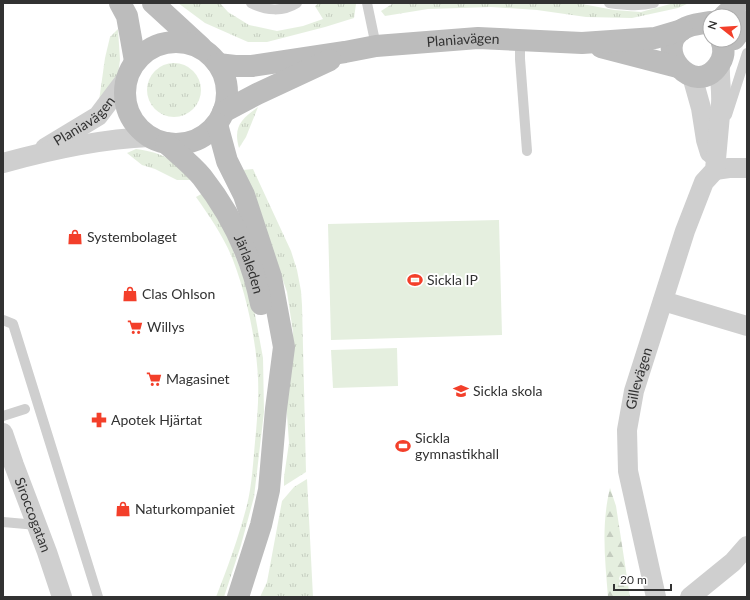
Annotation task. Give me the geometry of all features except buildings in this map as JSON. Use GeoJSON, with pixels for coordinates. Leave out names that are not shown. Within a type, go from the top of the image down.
{"type":"FeatureCollection","features":[{"type":"Feature","properties":{"kind":"main road"},"geometry":{"type":"LineString","coordinates":[[120,3],[127,16],[131,70],[124,95],[128,111],[136,126],[158,140],[180,144],[194,141],[206,134],[220,118],[227,95],[225,79],[211,57],[153,3]]}},
{"type":"Feature","properties":{"kind":"main road"},"geometry":{"type":"LineString","coordinates":[[700,26],[676,36],[673,44],[672,52],[685,71],[706,76],[712,72],[725,48]]}},
{"type":"Feature","properties":{"kind":"main road","name":"Planiavägen"},"geometry":{"type":"LineString","coordinates":[[211,57],[235,66],[252,66],[376,46],[478,38],[582,43],[655,38],[700,26]]}},
{"type":"Feature","properties":{"kind":"main road"},"geometry":{"type":"LineString","coordinates":[[131,70],[150,48],[168,42],[186,42],[211,57]]}},
{"type":"Feature","properties":{"kind":"main road","name":"Planiavägen"},"geometry":{"type":"LineString","coordinates":[[582,43],[685,71]]}},
{"type":"Feature","properties":{"kind":"main road","name":"Planiavägen"},"geometry":{"type":"LineString","coordinates":[[220,118],[345,52]]}},
{"type":"Feature","properties":{"kind":"main road","name":"Järlaleden"},"geometry":{"type":"LineString","coordinates":[[220,118],[227,161],[244,195],[271,277],[284,347],[276,409],[269,490],[261,525],[238,597]]}},
{"type":"Feature","properties":{"kind":"main road","name":"Järlaleden"},"geometry":{"type":"LineString","coordinates":[[158,140],[201,176],[233,225],[256,281],[270,346],[276,409]]}},
{"type":"Feature","properties":{"kind":"street"},"geometry":{"type":"LineString","coordinates":[[715,170],[721,104],[721,87],[719,78],[726,48]]}},
{"type":"Feature","properties":{"kind":"street","name":"Planiavägen"},"geometry":{"type":"LineString","coordinates":[[35,154],[98,116],[131,70]]}},
{"type":"Feature","properties":{"kind":"street"},"geometry":{"type":"LineString","coordinates":[[685,71],[701,108],[706,140],[715,170]]}},
{"type":"Feature","properties":{"kind":"street","name":"Planiavägen"},"geometry":{"type":"LineString","coordinates":[[3,163],[35,154],[123,138],[158,140]]}},
{"type":"Feature","properties":{"kind":"street"},"geometry":{"type":"LineString","coordinates":[[715,170],[747,168]]}},
{"type":"Feature","properties":{"kind":"street","name":"Gillevägen"},"geometry":{"type":"LineString","coordinates":[[656,597],[628,471],[627,430],[634,391],[686,231],[704,182],[715,170]]}},
{"type":"Feature","properties":{"kind":"street"},"geometry":{"type":"LineString","coordinates":[[662,302],[747,326]]}},
{"type":"Feature","properties":{"kind":"street","name":"Siroccogatan"},"geometry":{"type":"LineString","coordinates":[[3,433],[62,597]]}},
{"type":"Feature","properties":{"kind":"street"},"geometry":{"type":"LineString","coordinates":[[690,597],[733,562],[747,546]]}},
{"type":"Feature","properties":{"kind":"lane"},"geometry":{"type":"LineString","coordinates":[[251,3],[258,7],[276,10],[290,8],[297,3]]}},
{"type":"Feature","properties":{"kind":"lane"},"geometry":{"type":"LineString","coordinates":[[609,3],[624,5],[647,5],[654,3]]}},
{"type":"Feature","properties":{"kind":"lane"},"geometry":{"type":"LineString","coordinates":[[370,4],[376,46]]}},
{"type":"Feature","properties":{"kind":"lane"},"geometry":{"type":"LineString","coordinates":[[520,39],[520,59],[527,151]]}},
{"type":"Feature","properties":{"kind":"lane"},"geometry":{"type":"LineString","coordinates":[[718,146],[747,53]]}},
{"type":"Feature","properties":{"kind":"lane"},"geometry":{"type":"LineString","coordinates":[[3,320],[13,324],[98,597]]}},
{"type":"Feature","properties":{"kind":"lane"},"geometry":{"type":"LineString","coordinates":[[3,416],[25,409]]}},
{"type":"Feature","properties":{"kind":"lane"},"geometry":{"type":"LineString","coordinates":[[3,522],[37,525]]}},
{"type":"Feature","properties":{"kind":"green space"},"geometry":{"type":"Polygon","coordinates":[[[178,3],[220,3],[228,12],[249,25],[277,31],[303,26],[323,19],[315,6],[319,3],[356,4],[354,18],[267,42],[248,42],[205,23],[178,3]]]}},
{"type":"Feature","properties":{"kind":"green space"},"geometry":{"type":"Polygon","coordinates":[[[396,3],[577,3],[614,10],[641,12],[674,3],[689,3],[678,8],[632,18],[586,17],[537,10],[491,7],[428,9],[385,16],[381,11],[396,3]]]}},
{"type":"Feature","properties":{"kind":"green space"},"geometry":{"type":"Polygon","coordinates":[[[118,29],[120,60],[118,74],[99,101],[105,58],[110,37],[118,29]]]}},
{"type":"Feature","properties":{"kind":"green space"},"geometry":{"type":"Polygon","coordinates":[[[174,63],[184,65],[193,71],[199,80],[201,90],[199,100],[193,109],[184,115],[174,117],[164,115],[155,109],[149,100],[147,90],[149,80],[155,71],[164,65],[174,63]]]}},
{"type":"Feature","properties":{"kind":"green space"},"geometry":{"type":"Polygon","coordinates":[[[258,107],[246,137],[239,148],[237,134],[240,124],[258,107]]]}},
{"type":"Feature","properties":{"kind":"green space"},"geometry":{"type":"Polygon","coordinates":[[[136,149],[161,155],[167,158],[192,180],[177,180],[155,169],[142,165],[127,153],[136,149]]]}},
{"type":"Feature","properties":{"kind":"green space"},"geometry":{"type":"Polygon","coordinates":[[[253,169],[291,251],[297,270],[301,291],[306,472],[284,486],[289,443],[285,386],[292,355],[293,332],[287,292],[243,170],[253,169]]]}},
{"type":"Feature","properties":{"kind":"green space"},"geometry":{"type":"Polygon","coordinates":[[[203,193],[219,215],[252,298],[263,358],[264,412],[254,497],[241,545],[224,597],[216,597],[237,540],[250,490],[257,418],[258,378],[253,333],[243,289],[233,260],[221,235],[196,197],[203,193]]]}},
{"type":"Feature","properties":{"kind":"green space","name":"Sickla IP"},"geometry":{"type":"Polygon","coordinates":[[[499,220],[502,335],[331,340],[328,224],[499,220]]]}},
{"type":"Feature","properties":{"kind":"green space"},"geometry":{"type":"Polygon","coordinates":[[[397,348],[398,386],[333,388],[331,350],[397,348]]]}},
{"type":"Feature","properties":{"kind":"green space"},"geometry":{"type":"Polygon","coordinates":[[[307,479],[313,597],[260,597],[267,582],[282,501],[294,487],[307,479]]]}},
{"type":"Feature","properties":{"kind":"green space"},"geometry":{"type":"Polygon","coordinates":[[[610,488],[616,506],[630,597],[608,597],[605,556],[605,516],[610,488]]]}},
{"type":"Feature","properties":{"kind":"place","name":"Systembolaget"},"geometry":{"type":"Point","coordinates":[75,237]}},
{"type":"Feature","properties":{"kind":"place","name":"Sickla IP"},"geometry":{"type":"Point","coordinates":[415,280]}},
{"type":"Feature","properties":{"kind":"place","name":"Clas Ohlson"},"geometry":{"type":"Point","coordinates":[130,294]}},
{"type":"Feature","properties":{"kind":"place","name":"Willys"},"geometry":{"type":"Point","coordinates":[135,327]}},
{"type":"Feature","properties":{"kind":"place","name":"Magasinet"},"geometry":{"type":"Point","coordinates":[154,379]}},
{"type":"Feature","properties":{"kind":"place","name":"Sickla skola"},"geometry":{"type":"Point","coordinates":[461,391]}},
{"type":"Feature","properties":{"kind":"place","name":"Apotek Hjärtat"},"geometry":{"type":"Point","coordinates":[99,420]}},
{"type":"Feature","properties":{"kind":"place","name":"Sickla gymnastikhall"},"geometry":{"type":"Point","coordinates":[403,446]}},
{"type":"Feature","properties":{"kind":"place","name":"Naturkompaniet"},"geometry":{"type":"Point","coordinates":[123,509]}}]}
